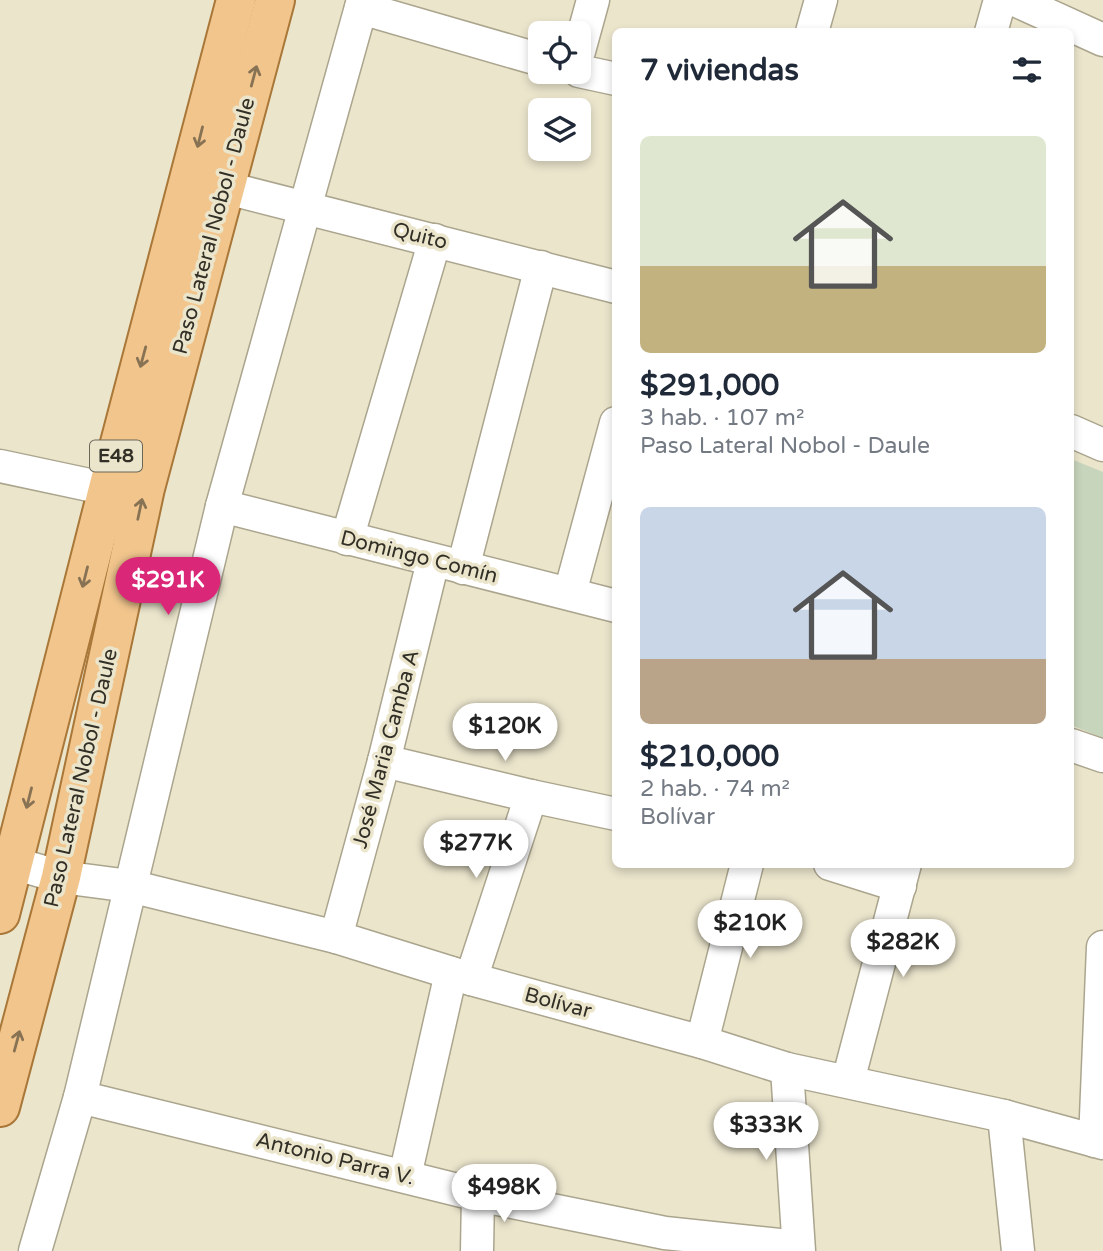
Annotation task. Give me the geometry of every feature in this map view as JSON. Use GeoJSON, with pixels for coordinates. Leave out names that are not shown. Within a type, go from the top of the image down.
{"type":"FeatureCollection","features":[{"type":"Feature","properties":{"kind":"main road","name":"Paso Lateral Nobol - Daule"},"geometry":{"type":"LineString","coordinates":[[0,914],[236,0]]}},
{"type":"Feature","properties":{"kind":"main road","name":"Paso Lateral Nobol - Daule"},"geometry":{"type":"LineString","coordinates":[[0,1107],[61,877],[145,488],[223,187],[275,0]]}},
{"type":"Feature","properties":{"kind":"street"},"geometry":{"type":"LineString","coordinates":[[587,21],[593,0]]}},
{"type":"Feature","properties":{"kind":"street"},"geometry":{"type":"LineString","coordinates":[[813,28],[821,0]]}},
{"type":"Feature","properties":{"kind":"street"},"geometry":{"type":"LineString","coordinates":[[992,28],[1000,0]]}},
{"type":"Feature","properties":{"kind":"street"},"geometry":{"type":"LineString","coordinates":[[1015,0],[1103,39]]}},
{"type":"Feature","properties":{"kind":"street"},"geometry":{"type":"LineString","coordinates":[[35,1251],[80,1097],[222,506],[362,4],[528,56]]}},
{"type":"Feature","properties":{"kind":"street"},"geometry":{"type":"LineString","coordinates":[[591,74],[612,78]]}},
{"type":"Feature","properties":{"kind":"street","name":"Quito"},"geometry":{"type":"LineString","coordinates":[[223,187],[612,285]]}},
{"type":"Feature","properties":{"kind":"street"},"geometry":{"type":"LineString","coordinates":[[347,539],[435,240]]}},
{"type":"Feature","properties":{"kind":"street","name":"José Maria Camba A"},"geometry":{"type":"LineString","coordinates":[[336,937],[384,761],[541,267]]}},
{"type":"Feature","properties":{"kind":"street"},"geometry":{"type":"LineString","coordinates":[[1074,432],[1103,445]]}},
{"type":"Feature","properties":{"kind":"street"},"geometry":{"type":"LineString","coordinates":[[570,593],[612,438]]}},
{"type":"Feature","properties":{"kind":"street"},"geometry":{"type":"LineString","coordinates":[[0,466],[108,489]]}},
{"type":"Feature","properties":{"kind":"street","name":"Domingo Comín"},"geometry":{"type":"LineString","coordinates":[[222,506],[612,605]]}},
{"type":"Feature","properties":{"kind":"street"},"geometry":{"type":"LineString","coordinates":[[1074,746],[1103,756]]}},
{"type":"Feature","properties":{"kind":"street"},"geometry":{"type":"LineString","coordinates":[[384,761],[612,813]]}},
{"type":"Feature","properties":{"kind":"street"},"geometry":{"type":"LineString","coordinates":[[405,1176],[461,976],[531,796]]}},
{"type":"Feature","properties":{"kind":"street","name":"Bolívar"},"geometry":{"type":"LineString","coordinates":[[13,863],[61,877],[130,886],[336,937],[461,976],[702,1042],[787,1069],[1004,1116],[1099,1142]]}},
{"type":"Feature","properties":{"kind":"street"},"geometry":{"type":"LineString","coordinates":[[702,1042],[746,868]]}},
{"type":"Feature","properties":{"kind":"street"},"geometry":{"type":"LineString","coordinates":[[848,1081],[902,875],[856,868]]}},
{"type":"Feature","properties":{"kind":"street"},"geometry":{"type":"LineString","coordinates":[[1099,1142],[1103,947]]}},
{"type":"Feature","properties":{"kind":"street"},"geometry":{"type":"LineString","coordinates":[[787,1069],[798,1249]]}},
{"type":"Feature","properties":{"kind":"street","name":"Antonio Parra V."},"geometry":{"type":"LineString","coordinates":[[80,1097],[665,1242],[798,1249]]}},
{"type":"Feature","properties":{"kind":"street"},"geometry":{"type":"LineString","coordinates":[[1004,1116],[1018,1251]]}},
{"type":"Feature","properties":{"kind":"street"},"geometry":{"type":"LineString","coordinates":[[477,1251],[478,1195]]}},
{"type":"Feature","properties":{"kind":"green space"},"geometry":{"type":"Polygon","coordinates":[[[1074,460],[1103,472],[1103,738],[1074,726],[1074,460]]]}}]}
